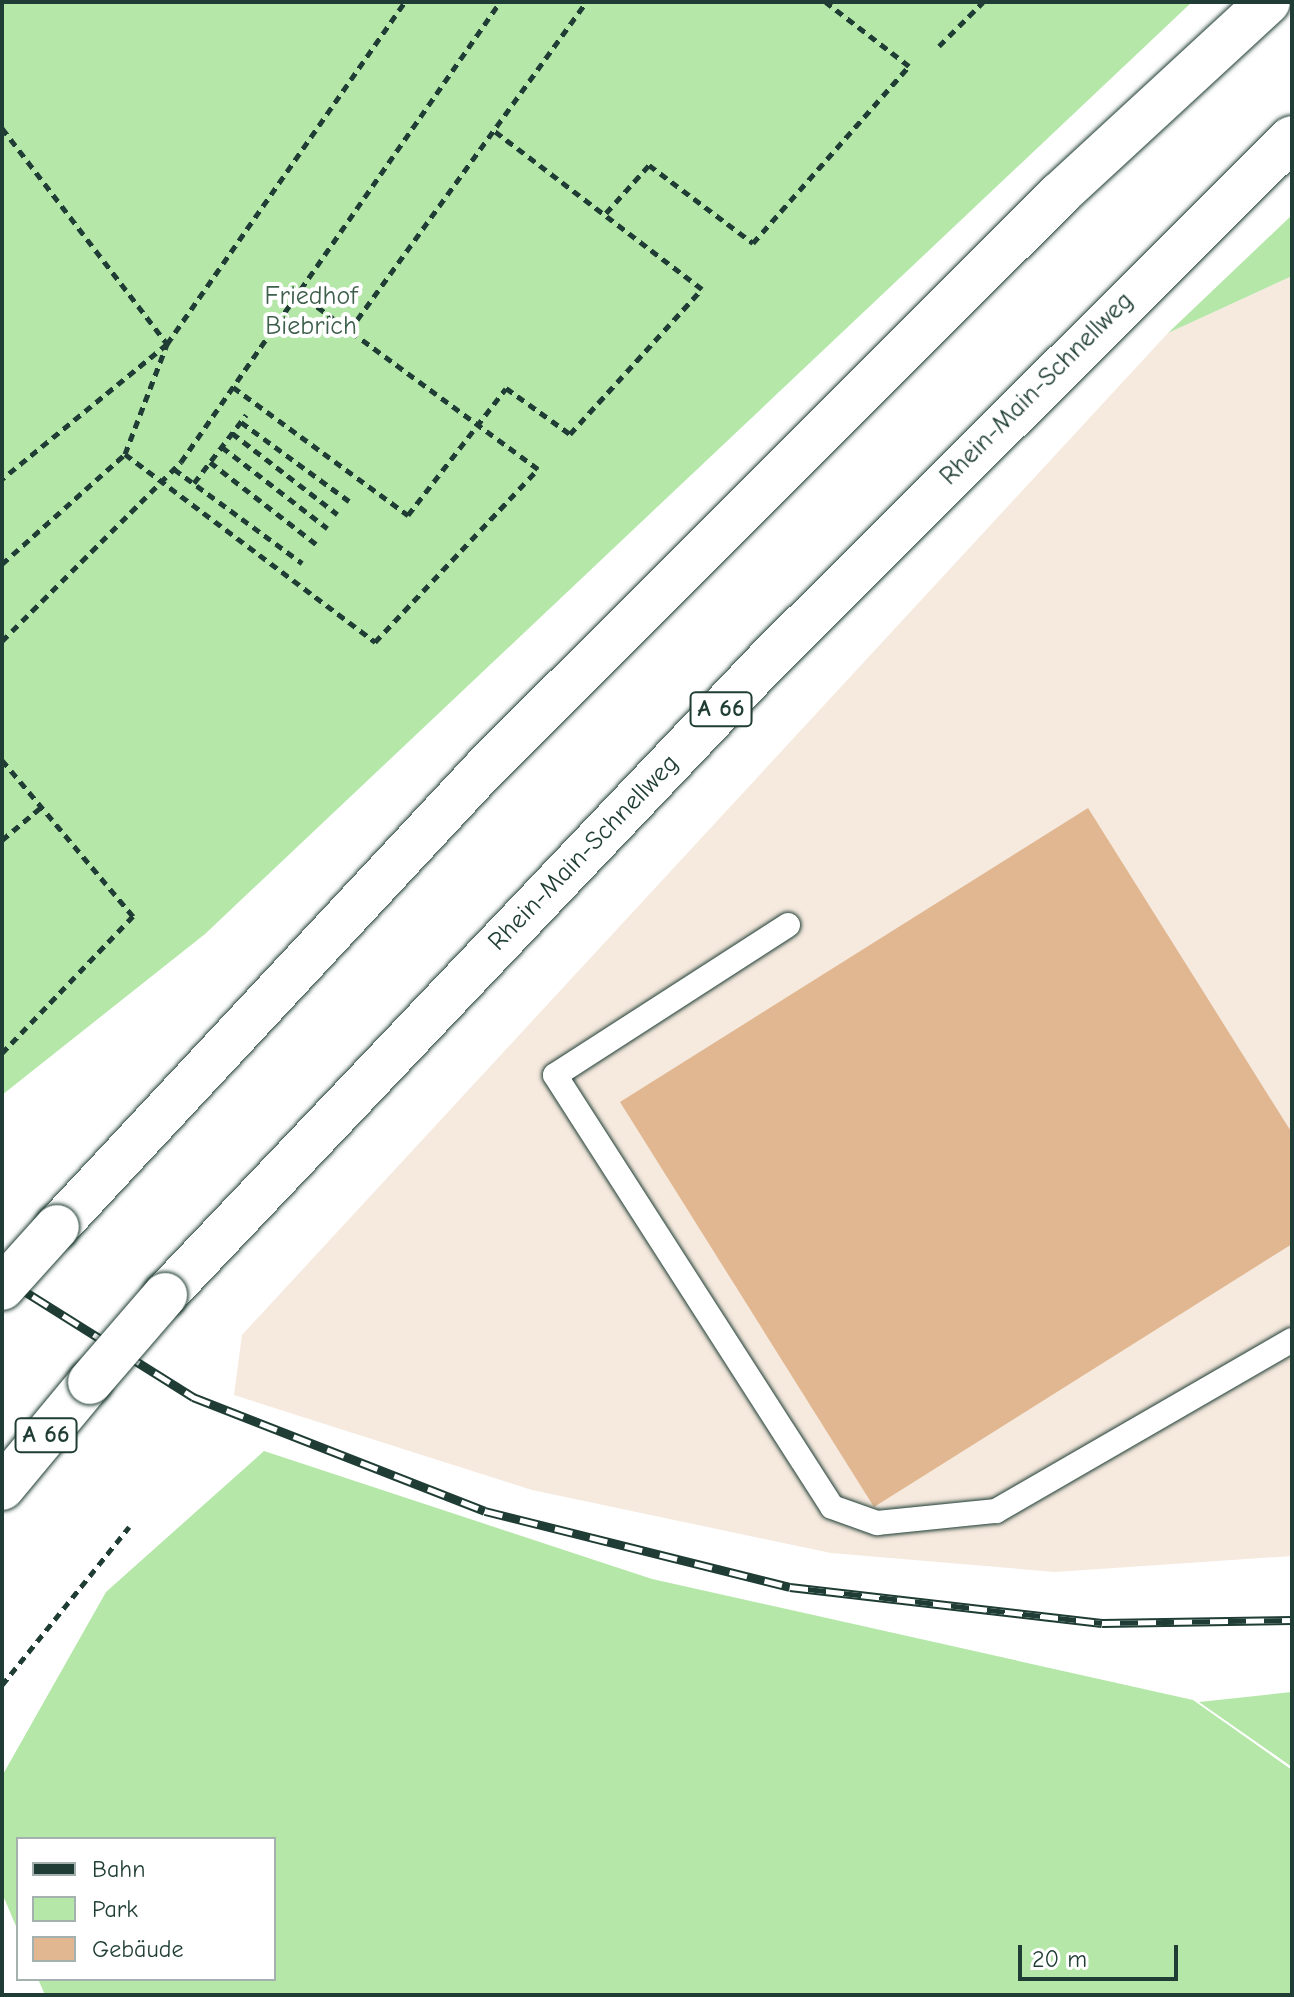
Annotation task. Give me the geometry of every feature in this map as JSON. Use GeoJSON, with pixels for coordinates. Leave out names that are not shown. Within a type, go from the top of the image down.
{"type":"FeatureCollection","features":[{"type":"Feature","properties":{"kind":"highway"},"geometry":{"type":"LineString","coordinates":[[2,1288],[486,767],[1060,194],[1268,2]]}},
{"type":"Feature","properties":{"kind":"highway","name":"Rhein-Main-Schnellweg"},"geometry":{"type":"LineString","coordinates":[[2,1488],[165,1295],[769,659],[1292,138]]}},
{"type":"Feature","properties":{"kind":"lane"},"geometry":{"type":"LineString","coordinates":[[788,925],[555,1075],[832,1507],[877,1523],[996,1511],[1292,1340]]}},
{"type":"Feature","properties":{"kind":"path"},"geometry":{"type":"LineString","coordinates":[[2,564],[125,454],[167,344],[405,2]]}},
{"type":"Feature","properties":{"kind":"path"},"geometry":{"type":"LineString","coordinates":[[2,641],[174,469],[500,2]]}},
{"type":"Feature","properties":{"kind":"path"},"geometry":{"type":"LineString","coordinates":[[349,331],[586,2]]}},
{"type":"Feature","properties":{"kind":"path"},"geometry":{"type":"LineString","coordinates":[[606,213],[649,165],[753,243],[909,66],[826,2]]}},
{"type":"Feature","properties":{"kind":"path"},"geometry":{"type":"LineString","coordinates":[[939,46],[978,3]]}},
{"type":"Feature","properties":{"kind":"path"},"geometry":{"type":"LineString","coordinates":[[2,128],[167,344]]}},
{"type":"Feature","properties":{"kind":"path"},"geometry":{"type":"LineString","coordinates":[[233,387],[408,515],[506,388],[570,434],[702,289],[493,130]]}},
{"type":"Feature","properties":{"kind":"path"},"geometry":{"type":"LineString","coordinates":[[125,454],[375,642],[538,469],[298,293]]}},
{"type":"Feature","properties":{"kind":"path"},"geometry":{"type":"LineString","coordinates":[[2,468],[4,477],[167,344]]}},
{"type":"Feature","properties":{"kind":"path"},"geometry":{"type":"LineString","coordinates":[[194,483],[246,415]]}},
{"type":"Feature","properties":{"kind":"path"},"geometry":{"type":"LineString","coordinates":[[241,422],[349,501]]}},
{"type":"Feature","properties":{"kind":"path"},"geometry":{"type":"LineString","coordinates":[[232,433],[337,514]]}},
{"type":"Feature","properties":{"kind":"path"},"geometry":{"type":"LineString","coordinates":[[222,447],[327,528]]}},
{"type":"Feature","properties":{"kind":"path"},"geometry":{"type":"LineString","coordinates":[[210,462],[316,544]]}},
{"type":"Feature","properties":{"kind":"path"},"geometry":{"type":"LineString","coordinates":[[174,469],[302,563]]}},
{"type":"Feature","properties":{"kind":"path"},"geometry":{"type":"LineString","coordinates":[[2,760],[133,916],[4,1049]]}},
{"type":"Feature","properties":{"kind":"path"},"geometry":{"type":"LineString","coordinates":[[2,840],[40,808]]}},
{"type":"Feature","properties":{"kind":"path"},"geometry":{"type":"LineString","coordinates":[[2,1685],[129,1527]]}},
{"type":"Feature","properties":{"kind":"shaded area"},"geometry":{"type":"Polygon","coordinates":[[[1292,276],[1292,1556],[1055,1572],[831,1553],[532,1490],[234,1395],[242,1335],[1168,333],[1292,276]]]}},
{"type":"Feature","properties":{"kind":"green space","name":"Friedhof Biebrich"},"geometry":{"type":"Polygon","coordinates":[[[2,2],[1192,2],[205,934],[2,1095],[2,2]]]}},
{"type":"Feature","properties":{"kind":"green space"},"geometry":{"type":"Polygon","coordinates":[[[1292,215],[1292,276],[1168,333],[1292,215]]]}},
{"type":"Feature","properties":{"kind":"green space"},"geometry":{"type":"Polygon","coordinates":[[[264,1451],[652,1579],[1193,1700],[1292,1770],[1292,1995],[45,1995],[39,1981],[276,1981],[276,1837],[16,1837],[16,1926],[2,1893],[2,1776],[106,1592],[264,1451]]]}},
{"type":"Feature","properties":{"kind":"green space"},"geometry":{"type":"Polygon","coordinates":[[[1292,1692],[1292,1767],[1199,1702],[1292,1692]]]}},
{"type":"Feature","properties":{"kind":"building"},"geometry":{"type":"Polygon","coordinates":[[[1088,808],[1292,1133],[1292,1244],[874,1507],[620,1102],[1088,808]]]}},
{"type":"Feature","properties":{"kind":"railway"},"geometry":{"type":"LineString","coordinates":[[2,1277],[193,1397],[485,1511],[790,1587],[1102,1623],[1292,1620]]}}]}
